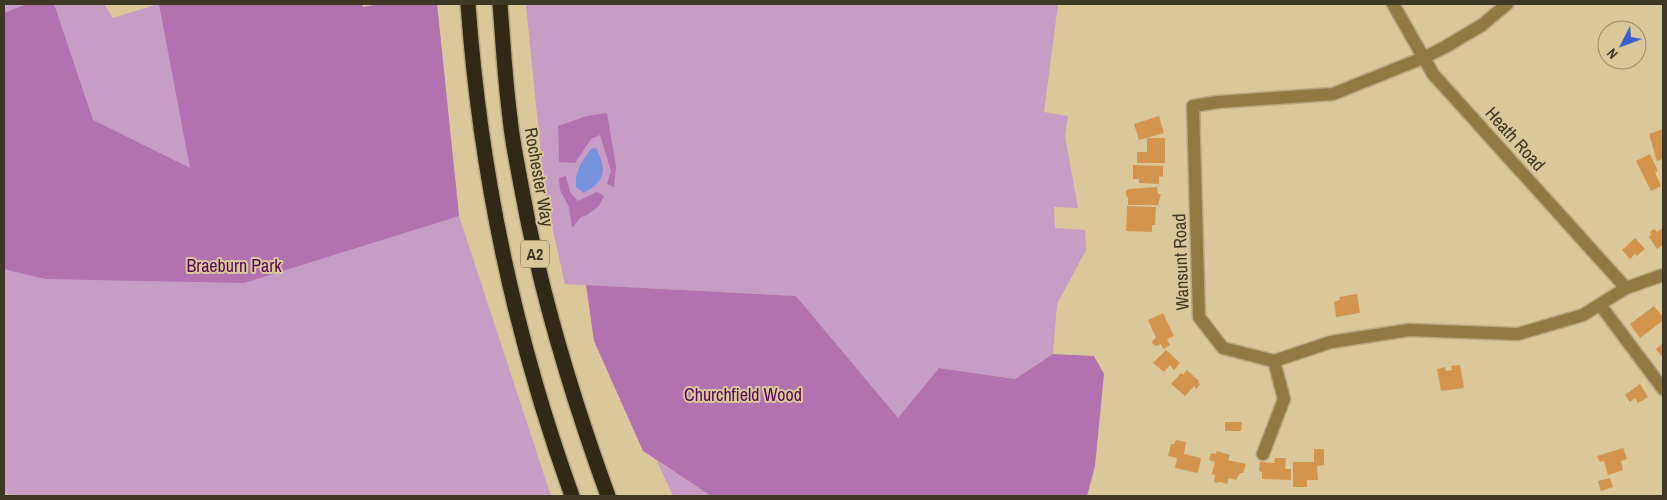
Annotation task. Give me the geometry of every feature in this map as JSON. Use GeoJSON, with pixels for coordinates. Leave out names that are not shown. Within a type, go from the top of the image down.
{"type":"FeatureCollection","features":[{"type":"Feature","properties":{"kind":"highway","name":"A2"},"geometry":{"type":"LineString","coordinates":[[468,4],[482,142],[496,221],[513,300],[534,378],[557,455],[572,496]]}},
{"type":"Feature","properties":{"kind":"highway","name":"Rochester Way"},"geometry":{"type":"LineString","coordinates":[[500,4],[510,118],[527,221],[563,364],[608,496]]}},
{"type":"Feature","properties":{"kind":"street","name":"Heath Road"},"geometry":{"type":"LineString","coordinates":[[1392,4],[1433,74],[1626,288]]}},
{"type":"Feature","properties":{"kind":"street","name":"Wansunt Road"},"geometry":{"type":"LineString","coordinates":[[1274,360],[1223,348],[1200,318],[1193,106],[1218,102],[1333,94],[1423,58],[1482,25],[1507,4]]}},
{"type":"Feature","properties":{"kind":"street"},"geometry":{"type":"LineString","coordinates":[[1263,454],[1284,399],[1274,360],[1331,342],[1410,330],[1518,334],[1583,315],[1601,306],[1626,288],[1663,275]]}},
{"type":"Feature","properties":{"kind":"street"},"geometry":{"type":"LineString","coordinates":[[1601,306],[1663,389]]}},
{"type":"Feature","properties":{"kind":"green space","name":"Braeburn Park"},"geometry":{"type":"Polygon","coordinates":[[[4,4],[104,4],[113,18],[158,4],[362,4],[363,7],[379,4],[437,4],[459,216],[551,496],[12,496],[4,492],[4,4]]]}},
{"type":"Feature","properties":{"kind":"green space"},"geometry":{"type":"Polygon","coordinates":[[[27,4],[54,4],[93,120],[190,168],[159,4],[362,4],[363,7],[379,4],[437,4],[459,216],[244,283],[45,279],[4,269],[4,13],[27,4]]]}},
{"type":"Feature","properties":{"kind":"green space"},"geometry":{"type":"Polygon","coordinates":[[[526,4],[1058,4],[1044,112],[1068,116],[1065,136],[1078,208],[1054,207],[1055,228],[1085,230],[1086,250],[1057,304],[1053,354],[1015,379],[939,368],[898,419],[796,296],[565,284],[545,195],[526,4]]]}},
{"type":"Feature","properties":{"kind":"green space"},"geometry":{"type":"Polygon","coordinates":[[[607,113],[616,167],[614,187],[607,184],[611,171],[600,135],[591,139],[575,163],[559,162],[558,126],[587,116],[607,113]]]}},
{"type":"Feature","properties":{"kind":"green space"},"geometry":{"type":"Polygon","coordinates":[[[566,176],[570,192],[578,201],[597,192],[604,196],[599,206],[581,217],[572,228],[569,207],[560,190],[559,178],[566,176]]]}},
{"type":"Feature","properties":{"kind":"green space","name":"Churchfield Wood"},"geometry":{"type":"Polygon","coordinates":[[[586,285],[796,296],[898,418],[939,368],[1015,379],[1053,354],[1094,356],[1104,374],[1095,466],[1087,496],[711,496],[643,451],[594,341],[586,285]]]}},
{"type":"Feature","properties":{"kind":"green space"},"geometry":{"type":"Polygon","coordinates":[[[657,461],[711,496],[673,496],[657,461]]]}},
{"type":"Feature","properties":{"kind":"water"},"geometry":{"type":"Polygon","coordinates":[[[596,148],[602,163],[602,174],[597,184],[584,193],[576,187],[578,171],[591,149],[596,148]]]}},
{"type":"Feature","properties":{"kind":"building"},"geometry":{"type":"Polygon","coordinates":[[[1159,116],[1164,133],[1139,140],[1134,124],[1159,116]]]}},
{"type":"Feature","properties":{"kind":"building"},"geometry":{"type":"Polygon","coordinates":[[[1663,129],[1663,159],[1657,161],[1649,134],[1663,129]]]}},
{"type":"Feature","properties":{"kind":"building"},"geometry":{"type":"Polygon","coordinates":[[[1147,138],[1165,138],[1165,163],[1137,163],[1137,152],[1147,152],[1147,138]]]}},
{"type":"Feature","properties":{"kind":"building"},"geometry":{"type":"Polygon","coordinates":[[[1650,154],[1658,171],[1655,172],[1661,186],[1651,191],[1636,161],[1650,154]]]}},
{"type":"Feature","properties":{"kind":"building"},"geometry":{"type":"Polygon","coordinates":[[[1133,165],[1163,166],[1163,177],[1159,176],[1159,184],[1139,183],[1139,179],[1133,179],[1133,165]]]}},
{"type":"Feature","properties":{"kind":"building"},"geometry":{"type":"Polygon","coordinates":[[[1157,187],[1158,194],[1161,194],[1158,205],[1128,205],[1126,191],[1129,189],[1157,187]]]}},
{"type":"Feature","properties":{"kind":"building"},"geometry":{"type":"Polygon","coordinates":[[[1127,206],[1156,207],[1155,225],[1152,225],[1152,232],[1126,231],[1127,206]]]}},
{"type":"Feature","properties":{"kind":"building"},"geometry":{"type":"Polygon","coordinates":[[[1663,228],[1663,245],[1657,249],[1649,237],[1651,235],[1650,232],[1654,229],[1657,232],[1663,228]]]}},
{"type":"Feature","properties":{"kind":"building"},"geometry":{"type":"Polygon","coordinates":[[[1635,238],[1645,249],[1630,259],[1622,250],[1635,238]]]}},
{"type":"Feature","properties":{"kind":"building"},"geometry":{"type":"Polygon","coordinates":[[[1357,294],[1360,313],[1336,317],[1334,302],[1340,300],[1339,297],[1357,294]]]}},
{"type":"Feature","properties":{"kind":"building"},"geometry":{"type":"Polygon","coordinates":[[[1654,306],[1663,317],[1663,324],[1661,322],[1640,338],[1630,324],[1654,306]]]}},
{"type":"Feature","properties":{"kind":"building"},"geometry":{"type":"Polygon","coordinates":[[[1163,313],[1174,336],[1167,339],[1170,345],[1163,349],[1161,344],[1156,346],[1152,343],[1156,338],[1148,320],[1163,313]]]}},
{"type":"Feature","properties":{"kind":"building"},"geometry":{"type":"Polygon","coordinates":[[[1663,343],[1663,358],[1656,349],[1663,343]]]}},
{"type":"Feature","properties":{"kind":"building"},"geometry":{"type":"Polygon","coordinates":[[[1166,350],[1180,363],[1174,370],[1170,365],[1164,372],[1153,363],[1166,350]]]}},
{"type":"Feature","properties":{"kind":"building"},"geometry":{"type":"Polygon","coordinates":[[[1460,365],[1464,388],[1441,391],[1437,369],[1445,367],[1446,371],[1452,370],[1451,366],[1460,365]]]}},
{"type":"Feature","properties":{"kind":"building"},"geometry":{"type":"Polygon","coordinates":[[[1187,370],[1199,381],[1200,385],[1196,389],[1194,386],[1185,396],[1171,384],[1181,373],[1183,375],[1187,370]]]}},
{"type":"Feature","properties":{"kind":"building"},"geometry":{"type":"Polygon","coordinates":[[[1640,384],[1648,397],[1638,403],[1635,398],[1630,402],[1625,395],[1640,384]]]}},
{"type":"Feature","properties":{"kind":"building"},"geometry":{"type":"Polygon","coordinates":[[[1225,422],[1242,422],[1241,431],[1225,431],[1225,422]]]}},
{"type":"Feature","properties":{"kind":"building"},"geometry":{"type":"Polygon","coordinates":[[[1176,440],[1186,442],[1184,454],[1201,458],[1198,473],[1175,468],[1177,458],[1168,456],[1171,444],[1174,444],[1176,440]]]}},
{"type":"Feature","properties":{"kind":"building"},"geometry":{"type":"Polygon","coordinates":[[[1623,448],[1627,459],[1621,461],[1623,470],[1608,475],[1604,461],[1600,462],[1597,456],[1623,448]]]}},
{"type":"Feature","properties":{"kind":"building"},"geometry":{"type":"Polygon","coordinates":[[[1314,449],[1324,449],[1324,465],[1317,466],[1318,480],[1307,480],[1307,487],[1293,487],[1293,462],[1314,462],[1314,449]]]}},
{"type":"Feature","properties":{"kind":"building"},"geometry":{"type":"Polygon","coordinates":[[[1217,451],[1230,455],[1228,460],[1246,464],[1243,473],[1240,473],[1236,480],[1229,478],[1227,484],[1214,481],[1215,475],[1212,474],[1215,462],[1209,460],[1211,453],[1216,454],[1217,451]]]}},
{"type":"Feature","properties":{"kind":"building"},"geometry":{"type":"Polygon","coordinates":[[[1275,458],[1286,458],[1285,469],[1291,469],[1291,480],[1262,479],[1262,472],[1259,471],[1260,462],[1274,463],[1275,458]]]}},
{"type":"Feature","properties":{"kind":"building"},"geometry":{"type":"Polygon","coordinates":[[[1610,478],[1613,487],[1601,491],[1598,481],[1610,478]]]}}]}
